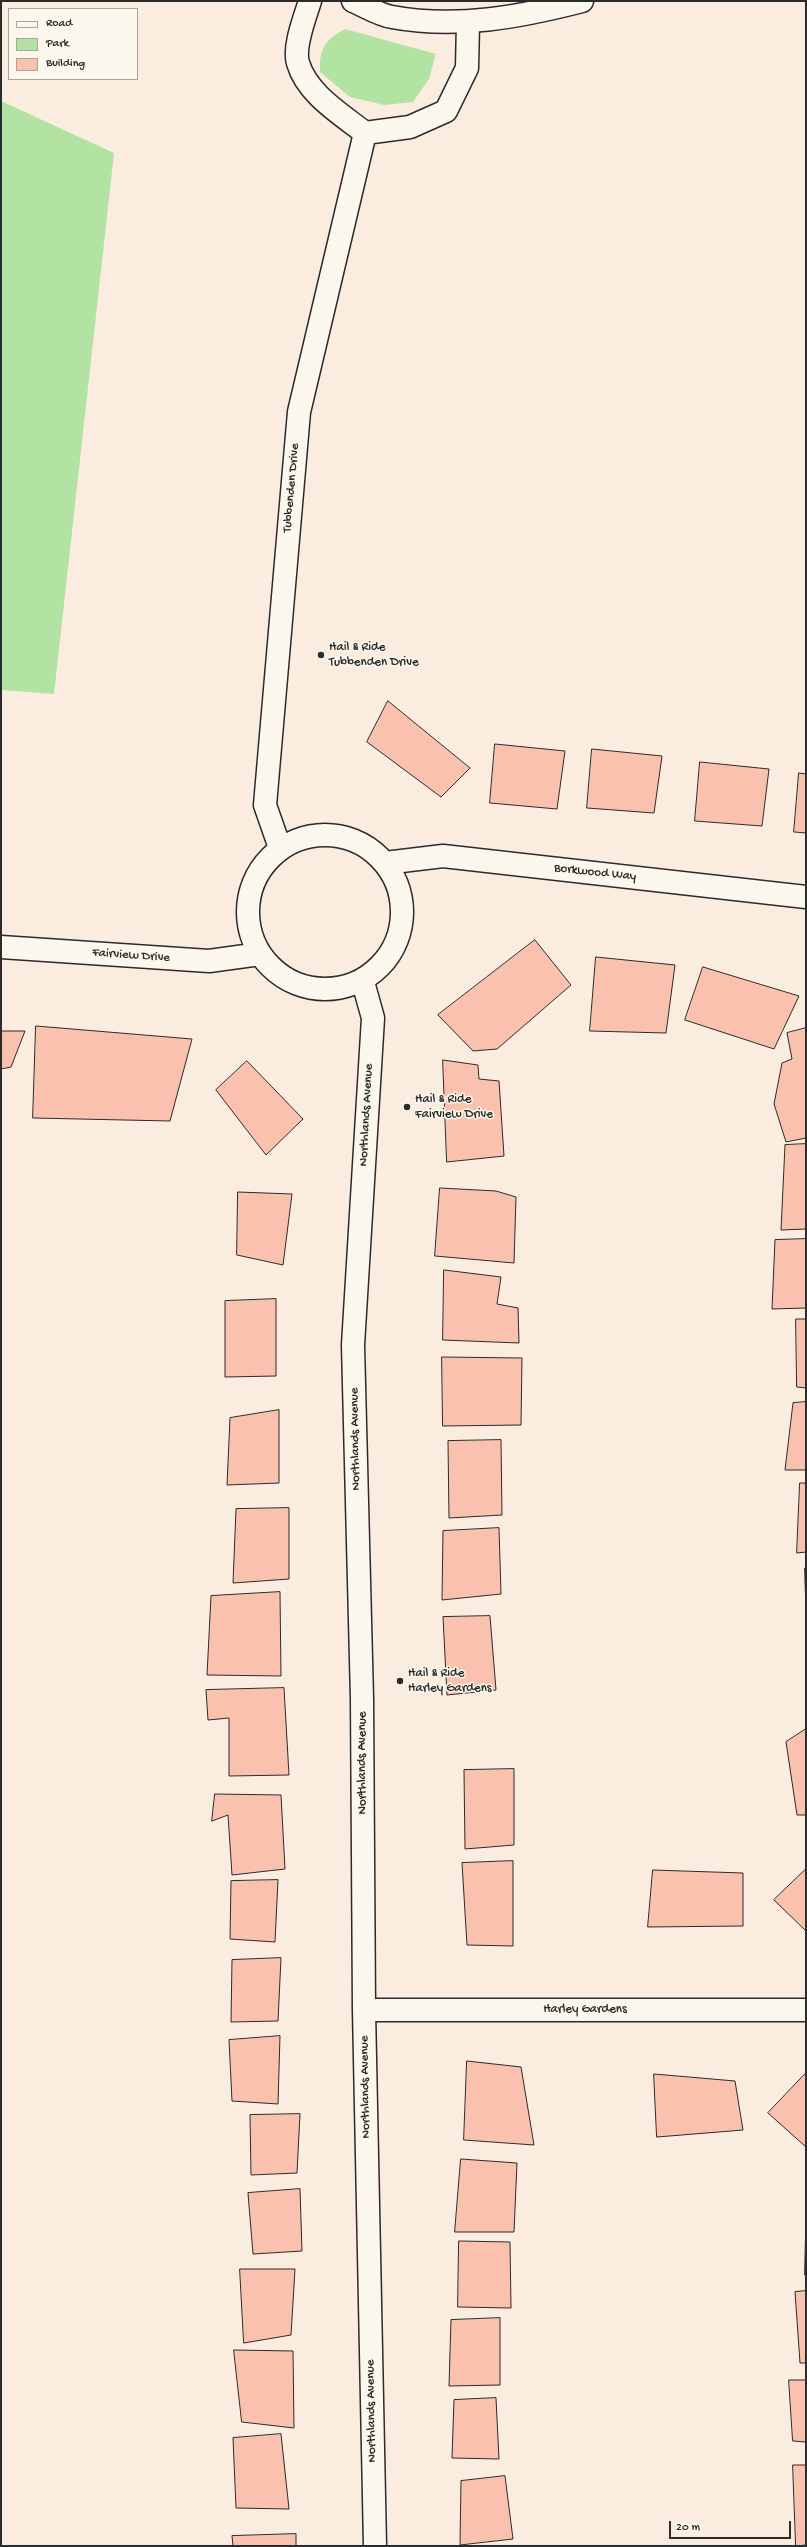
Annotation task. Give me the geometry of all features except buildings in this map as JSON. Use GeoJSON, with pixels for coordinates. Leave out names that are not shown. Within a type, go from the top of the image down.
{"type":"FeatureCollection","features":[{"type":"Feature","properties":{"kind":"street"},"geometry":{"type":"LineString","coordinates":[[310,1],[299,34],[298,63],[314,92],[365,133],[410,128],[446,111],[467,68],[468,23]]}},
{"type":"Feature","properties":{"kind":"street"},"geometry":{"type":"LineString","coordinates":[[353,1],[391,17],[468,23],[532,14],[582,1]]}},
{"type":"Feature","properties":{"kind":"street","name":"Tubbenden Drive"},"geometry":{"type":"LineString","coordinates":[[280,848],[265,805],[299,412],[365,133]]}},
{"type":"Feature","properties":{"kind":"street"},"geometry":{"type":"LineString","coordinates":[[332,834],[358,841],[385,863],[398,886],[402,913],[398,940],[379,968],[362,982],[331,990],[304,987],[278,974],[260,954],[249,929],[248,902],[256,876],[280,848],[305,837],[332,834]]}},
{"type":"Feature","properties":{"kind":"street","name":"Borkwood Way"},"geometry":{"type":"LineString","coordinates":[[385,863],[443,856],[806,897]]}},
{"type":"Feature","properties":{"kind":"street","name":"Fairview Drive"},"geometry":{"type":"LineString","coordinates":[[1,947],[209,961],[260,954]]}},
{"type":"Feature","properties":{"kind":"street","name":"Northlands Avenue"},"geometry":{"type":"LineString","coordinates":[[362,982],[373,1018],[353,1345],[362,1699],[364,2010],[375,2546]]}},
{"type":"Feature","properties":{"kind":"street","name":"Harley Gardens"},"geometry":{"type":"LineString","coordinates":[[364,2010],[806,2010]]}},
{"type":"Feature","properties":{"kind":"green space"},"geometry":{"type":"Polygon","coordinates":[[[345,29],[436,54],[429,79],[413,102],[384,105],[350,97],[320,72],[322,51],[328,41],[345,29]]]}},
{"type":"Feature","properties":{"kind":"green space"},"geometry":{"type":"Polygon","coordinates":[[[1,101],[114,153],[54,694],[1,690],[1,101]]]}},
{"type":"Feature","properties":{"kind":"place","name":"Hail & Ride Tubbenden Drive"},"geometry":{"type":"Point","coordinates":[321,655]}},
{"type":"Feature","properties":{"kind":"place","name":"Hail & Ride Fairview Drive"},"geometry":{"type":"Point","coordinates":[407,1107]}},
{"type":"Feature","properties":{"kind":"place","name":"Hail & Ride Harley Gardens"},"geometry":{"type":"Point","coordinates":[400,1681]}}]}
